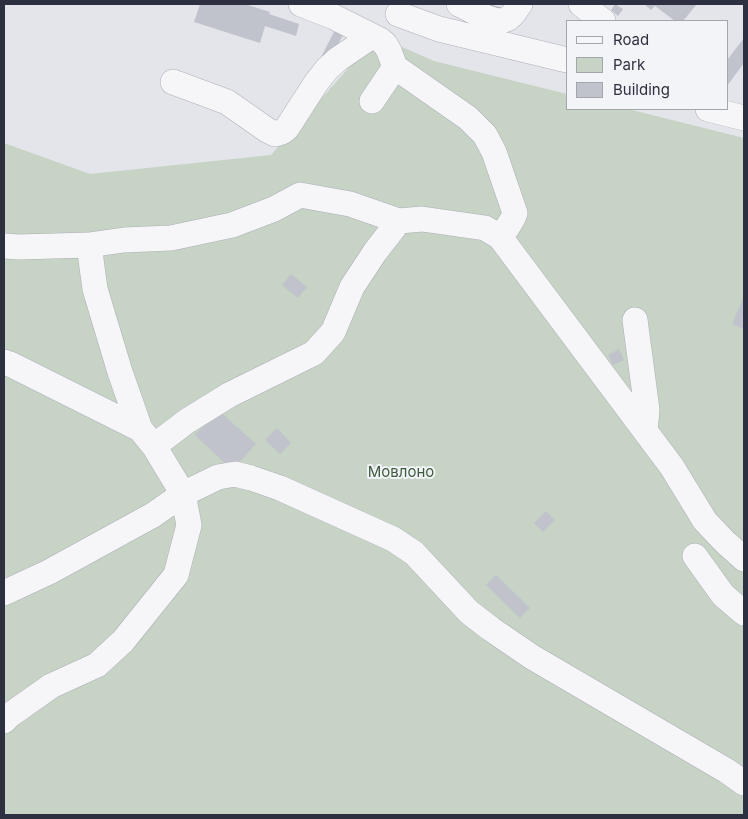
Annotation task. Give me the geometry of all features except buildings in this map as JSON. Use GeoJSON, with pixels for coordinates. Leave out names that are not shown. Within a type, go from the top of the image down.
{"type":"FeatureCollection","features":[{"type":"Feature","properties":{"kind":"street"},"geometry":{"type":"LineString","coordinates":[[302,4],[334,17],[385,44],[395,67],[468,118],[485,135],[494,152],[515,213],[500,237]]}},
{"type":"Feature","properties":{"kind":"street"},"geometry":{"type":"LineString","coordinates":[[459,4],[500,21],[507,19],[520,4]]}},
{"type":"Feature","properties":{"kind":"street"},"geometry":{"type":"LineString","coordinates":[[582,4],[603,20]]}},
{"type":"Feature","properties":{"kind":"street"},"geometry":{"type":"LineString","coordinates":[[173,82],[227,102],[275,134],[282,132],[287,128],[327,69],[338,59],[376,38],[401,9],[439,29],[566,60]]}},
{"type":"Feature","properties":{"kind":"street"},"geometry":{"type":"LineString","coordinates":[[372,101],[395,67]]}},
{"type":"Feature","properties":{"kind":"street"},"geometry":{"type":"LineString","coordinates":[[712,110],[744,118]]}},
{"type":"Feature","properties":{"kind":"street"},"geometry":{"type":"LineString","coordinates":[[4,246],[89,245],[124,240],[171,238],[232,225],[274,209],[300,195],[350,204],[399,221],[422,219],[485,228],[500,237],[672,467],[705,521],[744,559]]}},
{"type":"Feature","properties":{"kind":"street"},"geometry":{"type":"LineString","coordinates":[[147,438],[187,421],[229,395],[314,353],[333,332],[352,287],[375,252],[399,221]]}},
{"type":"Feature","properties":{"kind":"street"},"geometry":{"type":"LineString","coordinates":[[4,721],[10,714],[51,686],[97,664],[123,641],[176,575],[189,525],[183,494],[147,438],[120,372],[95,289],[89,245]]}},
{"type":"Feature","properties":{"kind":"street"},"geometry":{"type":"LineString","coordinates":[[635,320],[647,410],[645,431]]}},
{"type":"Feature","properties":{"kind":"street"},"geometry":{"type":"LineString","coordinates":[[4,362],[147,438]]}},
{"type":"Feature","properties":{"kind":"street"},"geometry":{"type":"LineString","coordinates":[[4,593],[49,572],[153,515],[183,494],[218,477],[234,474],[251,478],[280,488],[393,539],[414,553],[469,612],[491,629],[532,657],[744,783]]}},
{"type":"Feature","properties":{"kind":"street"},"geometry":{"type":"LineString","coordinates":[[695,556],[723,595],[744,613]]}},
{"type":"Feature","properties":{"kind":"green space","name":"Мовлоно"},"geometry":{"type":"Polygon","coordinates":[[[377,36],[434,61],[566,94],[566,110],[632,110],[744,138],[744,815],[4,815],[4,143],[90,174],[271,155],[377,36]]]}}]}
